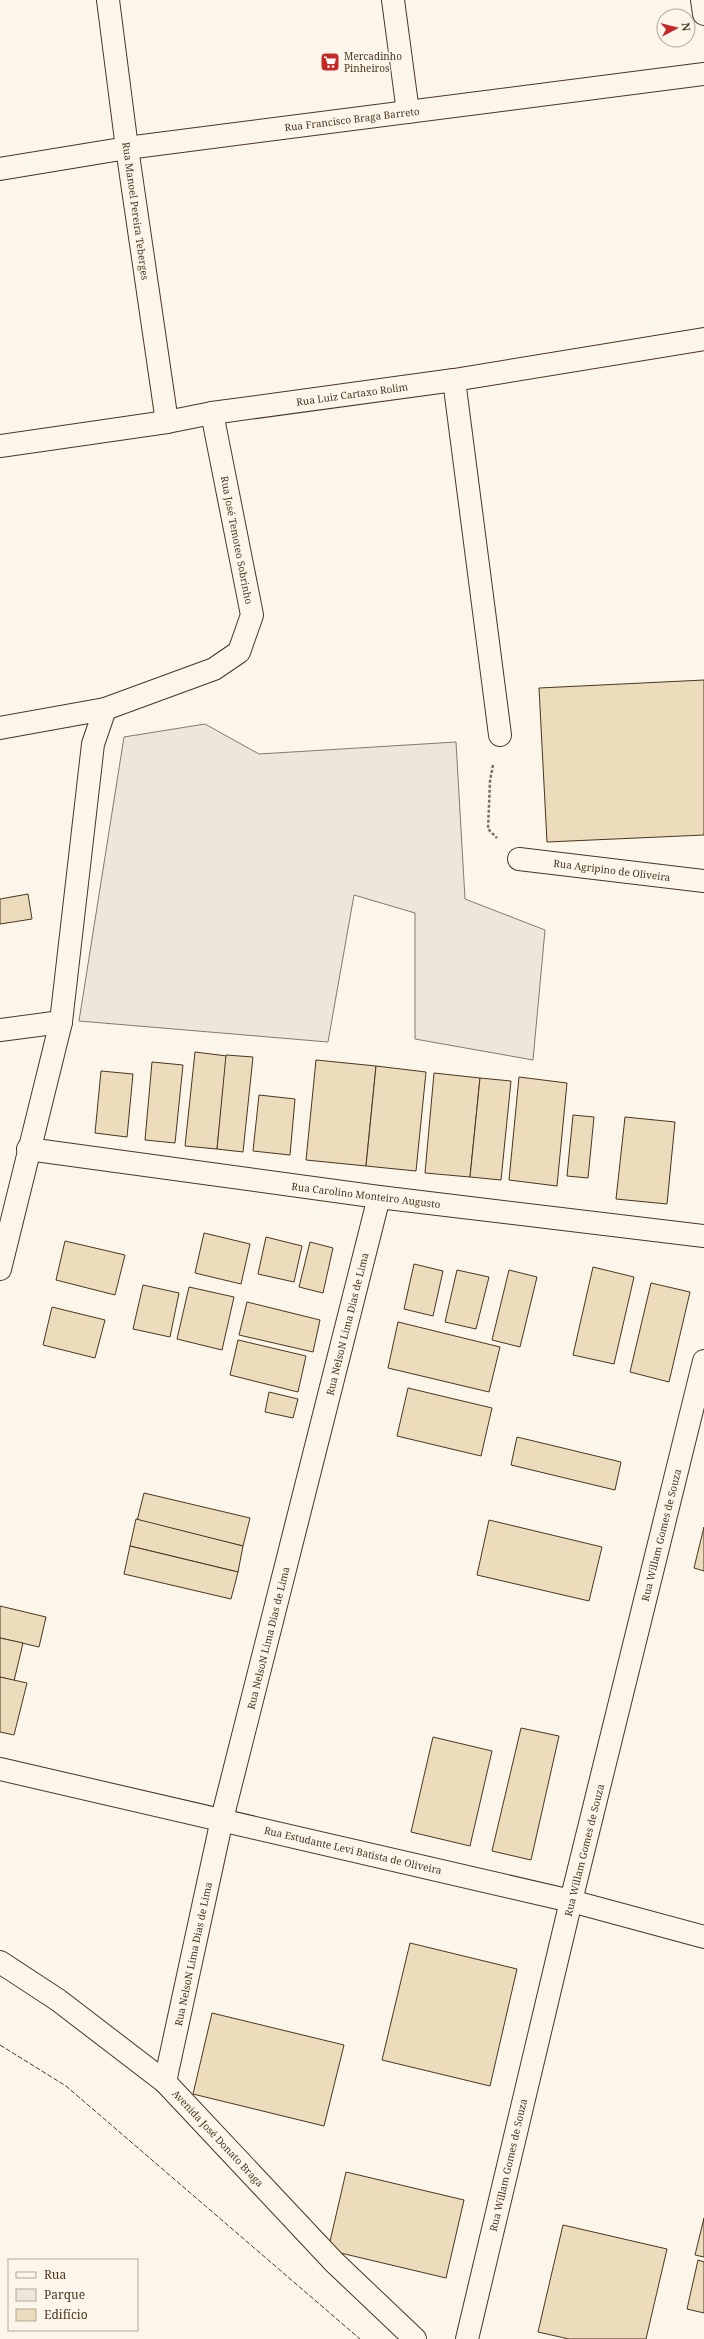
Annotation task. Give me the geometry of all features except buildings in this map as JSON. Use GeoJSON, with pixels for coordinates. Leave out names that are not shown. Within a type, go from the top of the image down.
{"type":"FeatureCollection","features":[{"type":"Feature","properties":{"kind":"street","name":"Rua Manoel Pereira Teberges"},"geometry":{"type":"LineString","coordinates":[[108,0],[126,148],[167,422]]}},
{"type":"Feature","properties":{"kind":"street"},"geometry":{"type":"LineString","coordinates":[[394,0],[408,112]]}},
{"type":"Feature","properties":{"kind":"street"},"geometry":{"type":"LineString","coordinates":[[702,0],[704,14]]}},
{"type":"Feature","properties":{"kind":"street","name":"Rua Francisco Braga Barreto"},"geometry":{"type":"LineString","coordinates":[[0,168],[126,148],[704,74]]}},
{"type":"Feature","properties":{"kind":"street","name":"Rua Luiz Cartaxo Rolim"},"geometry":{"type":"LineString","coordinates":[[0,446],[167,422],[212,413],[454,380],[704,339]]}},
{"type":"Feature","properties":{"kind":"street"},"geometry":{"type":"LineString","coordinates":[[454,380],[500,735]]}},
{"type":"Feature","properties":{"kind":"street","name":"Rua José Temoteo Sobrinho"},"geometry":{"type":"LineString","coordinates":[[0,728],[105,709],[214,669],[239,652],[252,615],[212,413]]}},
{"type":"Feature","properties":{"kind":"street"},"geometry":{"type":"LineString","coordinates":[[0,1269],[28,1148],[61,1022],[93,744],[105,709]]}},
{"type":"Feature","properties":{"kind":"street","name":"Rua Agripino de Oliveira"},"geometry":{"type":"LineString","coordinates":[[520,859],[704,881]]}},
{"type":"Feature","properties":{"kind":"street"},"geometry":{"type":"LineString","coordinates":[[0,1030],[61,1022]]}},
{"type":"Feature","properties":{"kind":"street","name":"Rua Carolino Monteiro Augusto"},"geometry":{"type":"LineString","coordinates":[[28,1148],[379,1197],[704,1236]]}},
{"type":"Feature","properties":{"kind":"street","name":"Rua NelsoN Lima Dias de Lima"},"geometry":{"type":"LineString","coordinates":[[165,2082],[222,1819],[379,1197]]}},
{"type":"Feature","properties":{"kind":"street","name":"Rua Willam Gomes de Souza"},"geometry":{"type":"LineString","coordinates":[[467,2339],[571,1901],[704,1362]]}},
{"type":"Feature","properties":{"kind":"street","name":"Rua Estudante Levi Batista de Oliveira"},"geometry":{"type":"LineString","coordinates":[[0,1769],[222,1819],[571,1901],[704,1937]]}},
{"type":"Feature","properties":{"kind":"street","name":"Avenida José Donato Braga"},"geometry":{"type":"LineString","coordinates":[[0,1962],[58,2000],[165,2082],[334,2262],[415,2339]]}},
{"type":"Feature","properties":{"kind":"path"},"geometry":{"type":"LineString","coordinates":[[500,735],[490,781],[488,829],[520,859]]}},
{"type":"Feature","properties":{"kind":"green space"},"geometry":{"type":"Polygon","coordinates":[[[205,724],[259,754],[456,742],[465,899],[545,930],[533,1060],[415,1039],[415,913],[354,895],[328,1042],[79,1021],[124,737],[205,724]]]}},
{"type":"Feature","properties":{"kind":"fence"},"geometry":{"type":"LineString","coordinates":[[0,2045],[66,2086],[360,2339]]}},
{"type":"Feature","properties":{"kind":"place","name":"Mercadinho Pinheiros"},"geometry":{"type":"Point","coordinates":[330,62]}}]}
